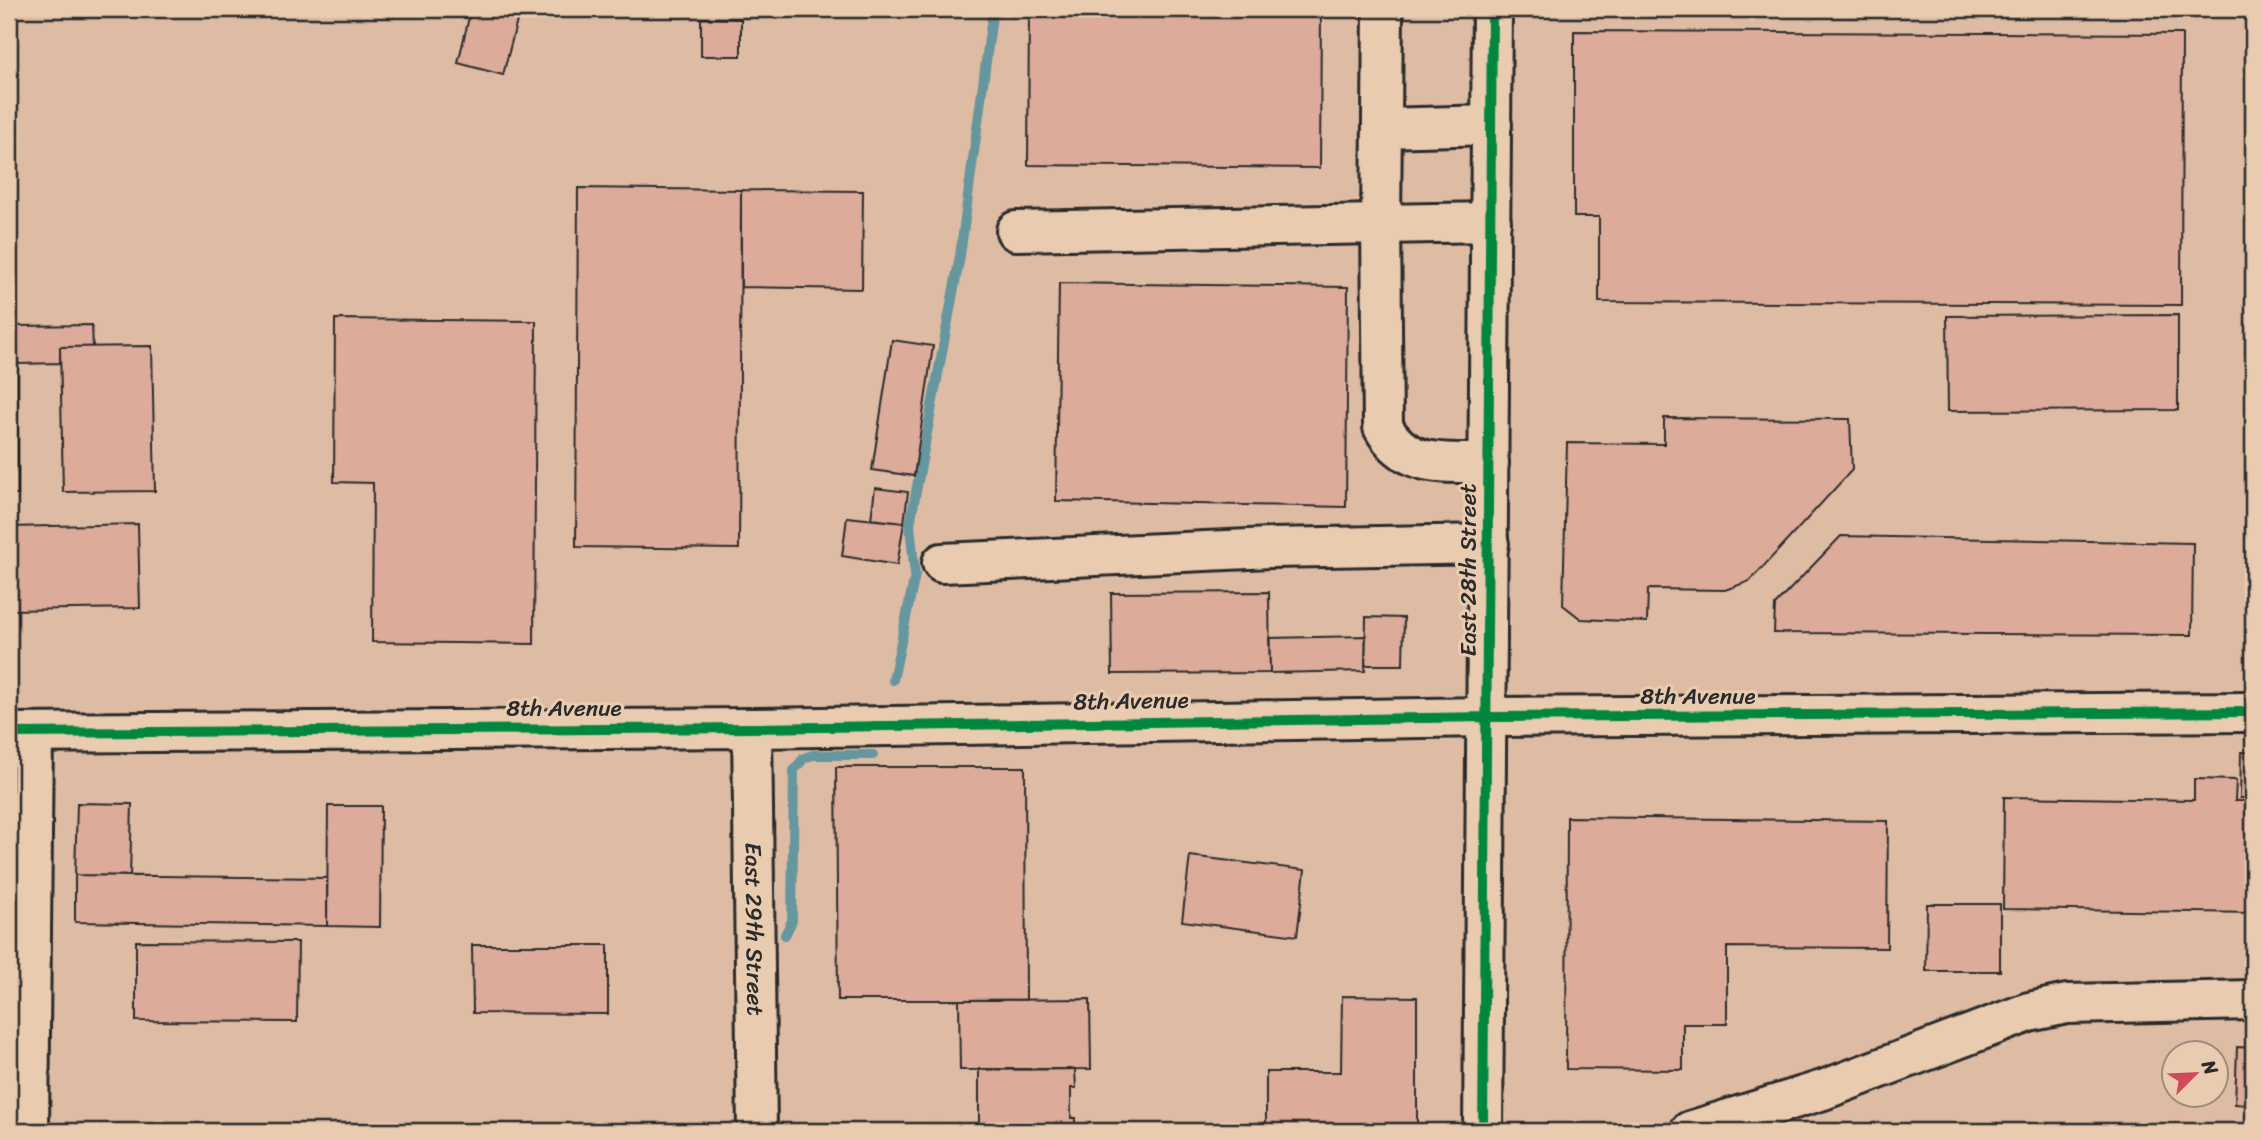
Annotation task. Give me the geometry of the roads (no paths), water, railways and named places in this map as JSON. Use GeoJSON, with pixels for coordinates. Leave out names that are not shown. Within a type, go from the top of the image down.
{"type":"FeatureCollection","features":[{"type":"Feature","properties":{"kind":"street"},"geometry":{"type":"LineString","coordinates":[[1383,9],[1383,427],[1393,444],[1409,456],[1431,461],[1489,463]]}},
{"type":"Feature","properties":{"kind":"street","name":"East 28th Street"},"geometry":{"type":"LineString","coordinates":[[1483,1131],[1492,9]]}},
{"type":"Feature","properties":{"kind":"street"},"geometry":{"type":"LineString","coordinates":[[1382,128],[1492,125]]}},
{"type":"Feature","properties":{"kind":"street"},"geometry":{"type":"LineString","coordinates":[[1016,231],[1491,222]]}},
{"type":"Feature","properties":{"kind":"street"},"geometry":{"type":"LineString","coordinates":[[942,563],[1270,548],[1489,544]]}},
{"type":"Feature","properties":{"kind":"street","name":"8th Avenue"},"geometry":{"type":"LineString","coordinates":[[21,733],[752,728],[1488,717],[2253,712]]}},
{"type":"Feature","properties":{"kind":"street","name":"East 29th Street"},"geometry":{"type":"LineString","coordinates":[[752,728],[757,1131]]}},
{"type":"Feature","properties":{"kind":"street"},"geometry":{"type":"LineString","coordinates":[[21,733],[29,1131]]}},
{"type":"Feature","properties":{"kind":"street"},"geometry":{"type":"LineString","coordinates":[[1689,1131],[1823,1090],[2029,1013],[2067,1004],[2253,1000]]}},
{"type":"Feature","properties":{"kind":"waterway"},"geometry":{"type":"LineString","coordinates":[[893,680],[915,575],[910,524],[960,256],[993,9]]}},
{"type":"Feature","properties":{"kind":"waterway"},"geometry":{"type":"LineString","coordinates":[[785,935],[792,921],[794,770],[804,758],[813,755],[873,755]]}}]}
